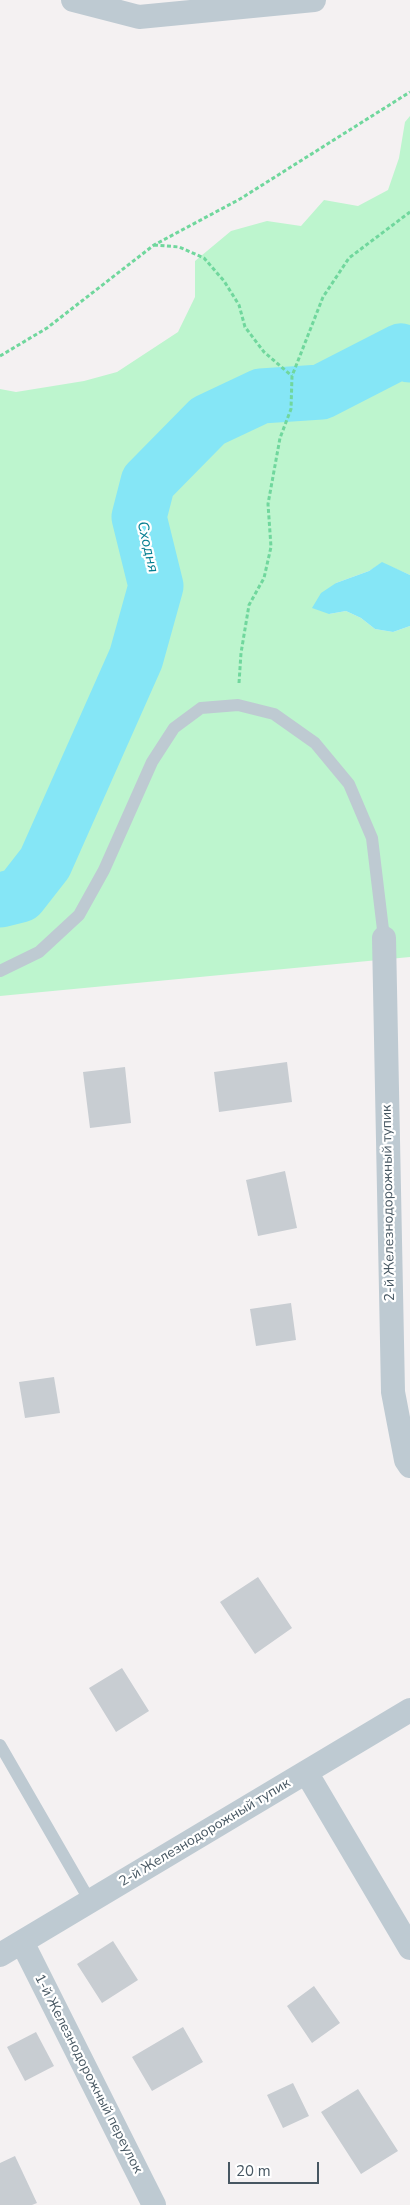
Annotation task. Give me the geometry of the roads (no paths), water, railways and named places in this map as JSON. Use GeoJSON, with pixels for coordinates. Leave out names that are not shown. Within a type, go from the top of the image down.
{"type":"FeatureCollection","features":[{"type":"Feature","properties":{"kind":"street"},"geometry":{"type":"LineString","coordinates":[[72,0],[139,17],[314,0]]}},
{"type":"Feature","properties":{"kind":"street","name":"2-й Железнодорожный тупик"},"geometry":{"type":"LineString","coordinates":[[384,938],[393,1392],[406,1460],[410,1466]]}},
{"type":"Feature","properties":{"kind":"street","name":"2-й Железнодорожный тупик"},"geometry":{"type":"LineString","coordinates":[[0,1955],[410,1710]]}},
{"type":"Feature","properties":{"kind":"street"},"geometry":{"type":"LineString","coordinates":[[306,1772],[410,1948]]}},
{"type":"Feature","properties":{"kind":"street","name":"1-й Железнодорожный переулок"},"geometry":{"type":"LineString","coordinates":[[22,1942],[154,2205]]}},
{"type":"Feature","properties":{"kind":"lane"},"geometry":{"type":"LineString","coordinates":[[0,971],[39,952],[79,915],[125,825],[152,762],[174,728],[201,708],[238,705],[274,714],[315,743],[349,784],[372,838],[384,938]]}},
{"type":"Feature","properties":{"kind":"lane"},"geometry":{"type":"LineString","coordinates":[[0,1746],[90,1901]]}},
{"type":"Feature","properties":{"kind":"water"},"geometry":{"type":"Polygon","coordinates":[[[382,562],[410,575],[410,626],[393,632],[375,629],[361,618],[346,611],[329,614],[312,608],[321,593],[336,583],[369,571],[382,562]]]}},
{"type":"Feature","properties":{"kind":"waterway","name":"Сходня"},"geometry":{"type":"LineString","coordinates":[[0,900],[20,895],[45,863],[136,658],[156,586],[139,517],[148,482],[208,421],[261,396],[321,392],[401,351],[410,355]]}}]}
